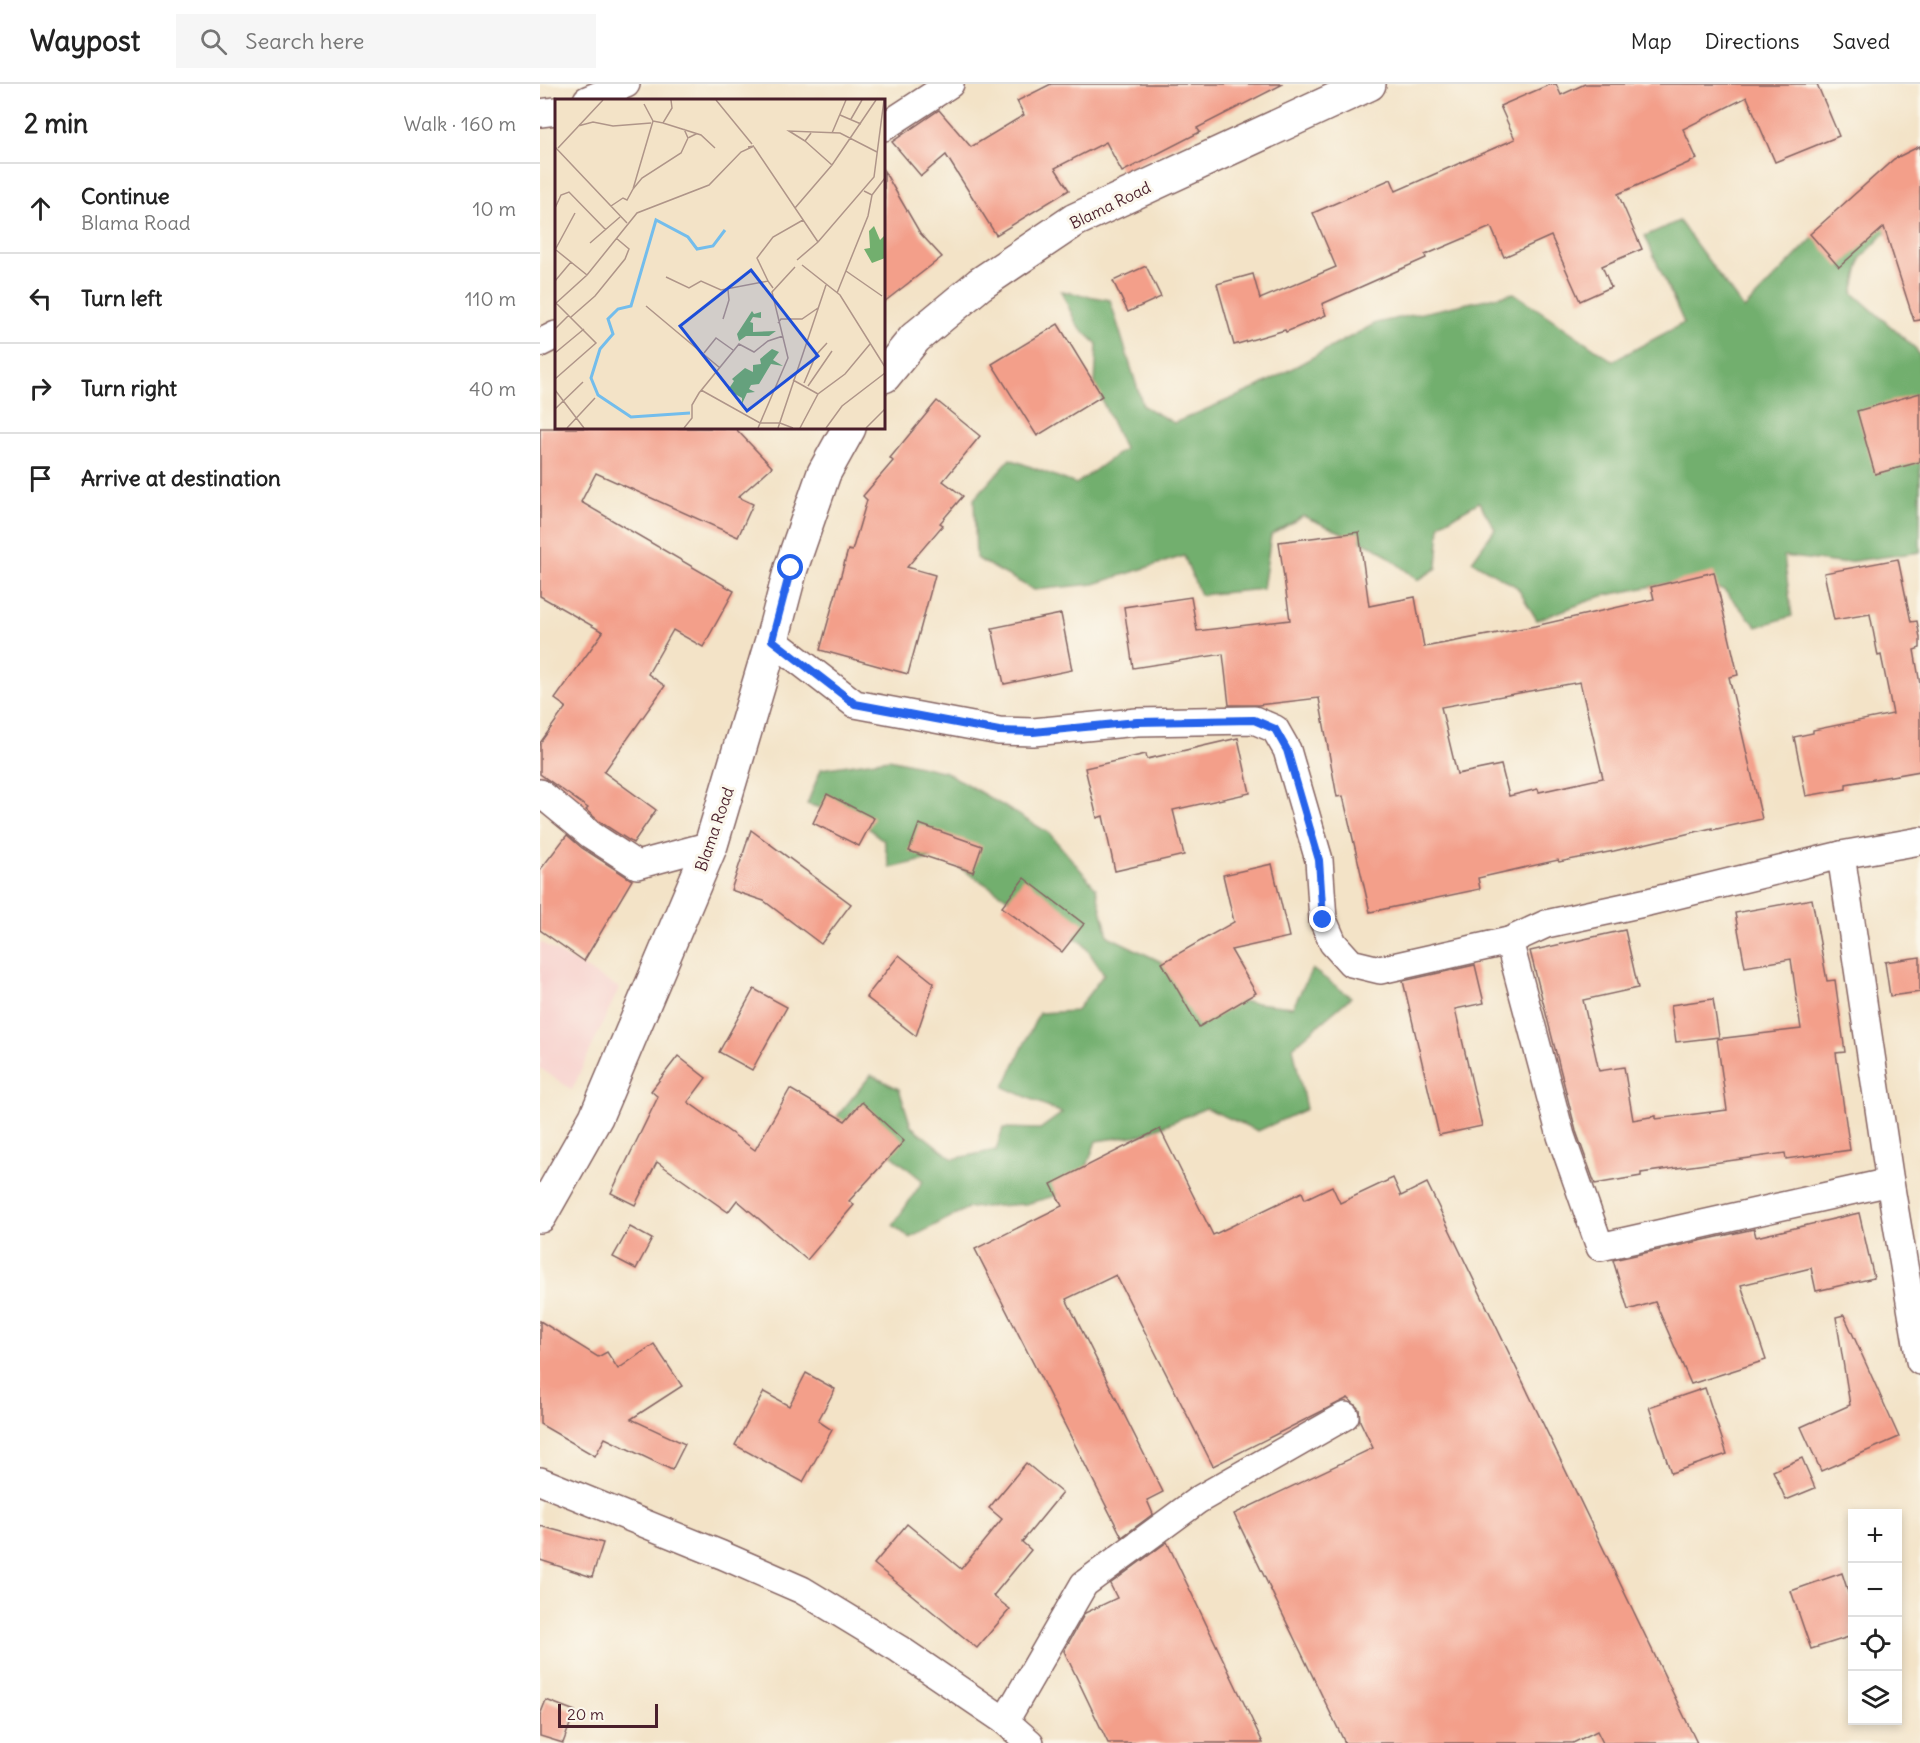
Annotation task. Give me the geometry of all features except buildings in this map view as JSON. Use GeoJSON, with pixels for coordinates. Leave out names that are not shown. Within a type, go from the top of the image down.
{"type":"FeatureCollection","features":[{"type":"Feature","properties":{"kind":"street"},"geometry":{"type":"LineString","coordinates":[[589,99],[626,84]]}},
{"type":"Feature","properties":{"kind":"street"},"geometry":{"type":"LineString","coordinates":[[885,126],[950,84]]}},
{"type":"Feature","properties":{"kind":"street","name":"Blama Road"},"geometry":{"type":"LineString","coordinates":[[885,375],[915,338],[980,284],[1075,220],[1369,84]]}},
{"type":"Feature","properties":{"kind":"street"},"geometry":{"type":"LineString","coordinates":[[540,113],[555,111]]}},
{"type":"Feature","properties":{"kind":"street"},"geometry":{"type":"LineString","coordinates":[[540,343],[555,336]]}},
{"type":"Feature","properties":{"kind":"street","name":"Blama Road"},"geometry":{"type":"LineString","coordinates":[[540,1216],[596,1117],[711,845],[791,568],[824,473],[848,429]]}},
{"type":"Feature","properties":{"kind":"street"},"geometry":{"type":"LineString","coordinates":[[772,640],[855,704],[999,731],[1033,732],[1137,722],[1254,720],[1275,729],[1287,750],[1319,860],[1323,920],[1333,943],[1352,963],[1380,970],[1509,941],[1546,924],[1648,902],[1841,855],[1920,842]]}},
{"type":"Feature","properties":{"kind":"street"},"geometry":{"type":"LineString","coordinates":[[540,793],[591,835],[637,865],[711,845]]}},
{"type":"Feature","properties":{"kind":"street"},"geometry":{"type":"LineString","coordinates":[[1841,855],[1890,1182],[1920,1360]]}},
{"type":"Feature","properties":{"kind":"street"},"geometry":{"type":"LineString","coordinates":[[1509,941],[1561,1136],[1600,1247],[1890,1182]]}},
{"type":"Feature","properties":{"kind":"street"},"geometry":{"type":"LineString","coordinates":[[1005,1721],[1084,1584],[1198,1500],[1345,1416]]}},
{"type":"Feature","properties":{"kind":"street"},"geometry":{"type":"LineString","coordinates":[[540,1481],[802,1590],[899,1648],[1005,1721],[1030,1743]]}},
{"type":"Feature","properties":{"kind":"shaded area"},"geometry":{"type":"Polygon","coordinates":[[[540,942],[619,988],[572,1090],[540,1068],[540,942]]]}},
{"type":"Feature","properties":{"kind":"green space"},"geometry":{"type":"Polygon","coordinates":[[[1901,217],[1861,258],[1853,293],[1916,349],[1920,357],[1920,552],[1839,563],[1784,556],[1792,616],[1757,627],[1724,590],[1674,582],[1602,596],[1537,620],[1517,587],[1472,561],[1495,529],[1479,502],[1440,524],[1437,568],[1418,580],[1377,548],[1303,516],[1271,535],[1263,589],[1200,595],[1184,556],[1094,584],[1034,590],[976,558],[974,499],[1010,459],[1076,484],[1124,449],[1095,385],[1097,344],[1077,325],[1061,291],[1110,300],[1143,406],[1174,423],[1254,389],[1376,323],[1514,293],[1613,361],[1684,323],[1645,236],[1679,221],[1744,309],[1815,236],[1901,217]]]}},
{"type":"Feature","properties":{"kind":"green space"},"geometry":{"type":"Polygon","coordinates":[[[889,759],[946,772],[1049,833],[1096,888],[1108,936],[1184,973],[1218,999],[1293,1007],[1312,969],[1351,997],[1293,1047],[1306,1109],[1258,1131],[1206,1108],[1141,1135],[1096,1141],[1079,1189],[1026,1204],[968,1208],[910,1238],[893,1225],[923,1181],[885,1150],[817,1141],[871,1075],[899,1089],[911,1126],[953,1159],[996,1150],[1003,1128],[1040,1129],[1062,1113],[1004,1087],[1039,1013],[1076,1011],[1104,974],[1082,942],[1044,921],[941,856],[890,868],[884,841],[857,819],[807,804],[821,769],[889,759]]]}},
{"type":"Feature","properties":{"kind":"route"},"geometry":{"type":"LineString","coordinates":[[791,568],[772,640],[855,704],[999,731],[1033,732],[1137,722],[1254,720],[1275,729],[1287,750],[1319,860],[1323,920]]}}]}
